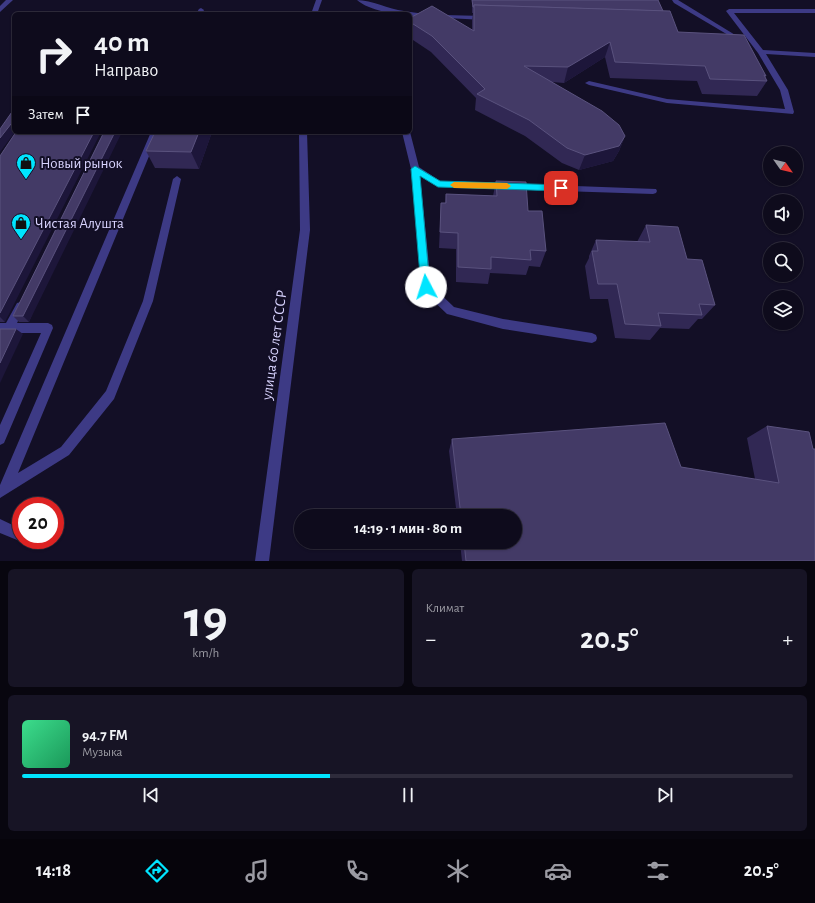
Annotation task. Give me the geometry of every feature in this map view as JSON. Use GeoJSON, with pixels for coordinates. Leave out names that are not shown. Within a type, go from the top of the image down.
{"type":"FeatureCollection","features":[{"type":"Feature","properties":{"kind":"street"},"geometry":{"type":"LineString","coordinates":[[0,10],[10,0]]}},
{"type":"Feature","properties":{"kind":"street"},"geometry":{"type":"LineString","coordinates":[[315,12],[319,0]]}},
{"type":"Feature","properties":{"kind":"street"},"geometry":{"type":"LineString","coordinates":[[360,0],[388,12]]}},
{"type":"Feature","properties":{"kind":"street"},"geometry":{"type":"LineString","coordinates":[[675,0],[761,52],[815,55]]}},
{"type":"Feature","properties":{"kind":"street"},"geometry":{"type":"LineString","coordinates":[[589,84],[667,101],[790,112],[784,90],[761,52],[729,11],[815,11]]}},
{"type":"Feature","properties":{"kind":"street"},"geometry":{"type":"LineString","coordinates":[[412,14],[495,18]]}},
{"type":"Feature","properties":{"kind":"street"},"geometry":{"type":"LineString","coordinates":[[3,490],[154,134]]}},
{"type":"Feature","properties":{"kind":"street","name":"улица 60 лет СССР"},"geometry":{"type":"LineString","coordinates":[[262,561],[305,230],[303,134]]}},
{"type":"Feature","properties":{"kind":"street"},"geometry":{"type":"LineString","coordinates":[[406,134],[415,169],[426,287],[451,311],[503,324],[592,338]]}},
{"type":"Feature","properties":{"kind":"street"},"geometry":{"type":"LineString","coordinates":[[415,169],[438,184],[653,191]]}},
{"type":"Feature","properties":{"kind":"street"},"geometry":{"type":"LineString","coordinates":[[3,490],[65,451],[110,395],[148,301],[177,179]]}},
{"type":"Feature","properties":{"kind":"street"},"geometry":{"type":"LineString","coordinates":[[5,327],[24,300]]}},
{"type":"Feature","properties":{"kind":"street"},"geometry":{"type":"LineString","coordinates":[[0,439],[48,328],[5,327]]}},
{"type":"Feature","properties":{"kind":"street"},"geometry":{"type":"LineString","coordinates":[[0,526],[12,532]]}},
{"type":"Feature","properties":{"kind":"building"},"geometry":{"type":"Polygon","coordinates":[[[472,0],[658,0],[663,11],[474,5],[473,7],[472,0]]]}},
{"type":"Feature","properties":{"kind":"building"},"geometry":{"type":"Polygon","coordinates":[[[474,5],[670,11],[678,32],[744,35],[766,76],[764,75],[767,81],[710,79],[705,66],[615,62],[610,42],[568,67],[524,66],[602,111],[619,125],[625,136],[619,146],[585,155],[567,148],[529,120],[477,94],[485,89],[432,36],[412,23],[412,17],[432,6],[474,31],[474,5]]]}},
{"type":"Feature","properties":{"kind":"building"},"geometry":{"type":"Polygon","coordinates":[[[12,112],[12,124],[0,138],[0,129],[12,112]]]}},
{"type":"Feature","properties":{"kind":"building"},"geometry":{"type":"Polygon","coordinates":[[[15,134],[93,134],[0,313],[0,156],[15,134]]]}},
{"type":"Feature","properties":{"kind":"building"},"geometry":{"type":"Polygon","coordinates":[[[103,134],[114,134],[23,316],[13,316],[103,134]]]}},
{"type":"Feature","properties":{"kind":"building"},"geometry":{"type":"Polygon","coordinates":[[[154,134],[198,134],[191,152],[146,151],[154,134]]]}},
{"type":"Feature","properties":{"kind":"building"},"geometry":{"type":"Polygon","coordinates":[[[496,181],[526,182],[528,211],[542,211],[546,251],[530,250],[531,260],[491,257],[491,269],[458,267],[458,233],[440,232],[441,203],[446,203],[446,194],[497,196],[496,181]]]}},
{"type":"Feature","properties":{"kind":"building"},"geometry":{"type":"Polygon","coordinates":[[[646,225],[678,227],[687,259],[702,260],[715,305],[699,304],[702,315],[658,313],[661,326],[625,324],[617,284],[598,284],[592,251],[598,251],[596,240],[650,242],[646,225]]]}},
{"type":"Feature","properties":{"kind":"building"},"geometry":{"type":"Polygon","coordinates":[[[0,329],[16,329],[0,363],[0,329]]]}},
{"type":"Feature","properties":{"kind":"building"},"geometry":{"type":"Polygon","coordinates":[[[665,423],[681,467],[779,483],[767,426],[809,432],[813,449],[815,449],[815,561],[466,561],[465,549],[522,549],[522,509],[460,509],[452,439],[665,423]]]}},
{"type":"Feature","properties":{"kind":"slow traffic"},"geometry":{"type":"LineString","coordinates":[[454,185],[507,186]]}},
{"type":"Feature","properties":{"kind":"place","name":"Новый рынок"},"geometry":{"type":"Point","coordinates":[26,180]}},
{"type":"Feature","properties":{"kind":"place","name":"Чистая Алушта"},"geometry":{"type":"Point","coordinates":[21,240]}},
{"type":"Feature","properties":{"kind":"route"},"geometry":{"type":"LineString","coordinates":[[426,287],[415,169],[438,184],[561,188]]}}]}
